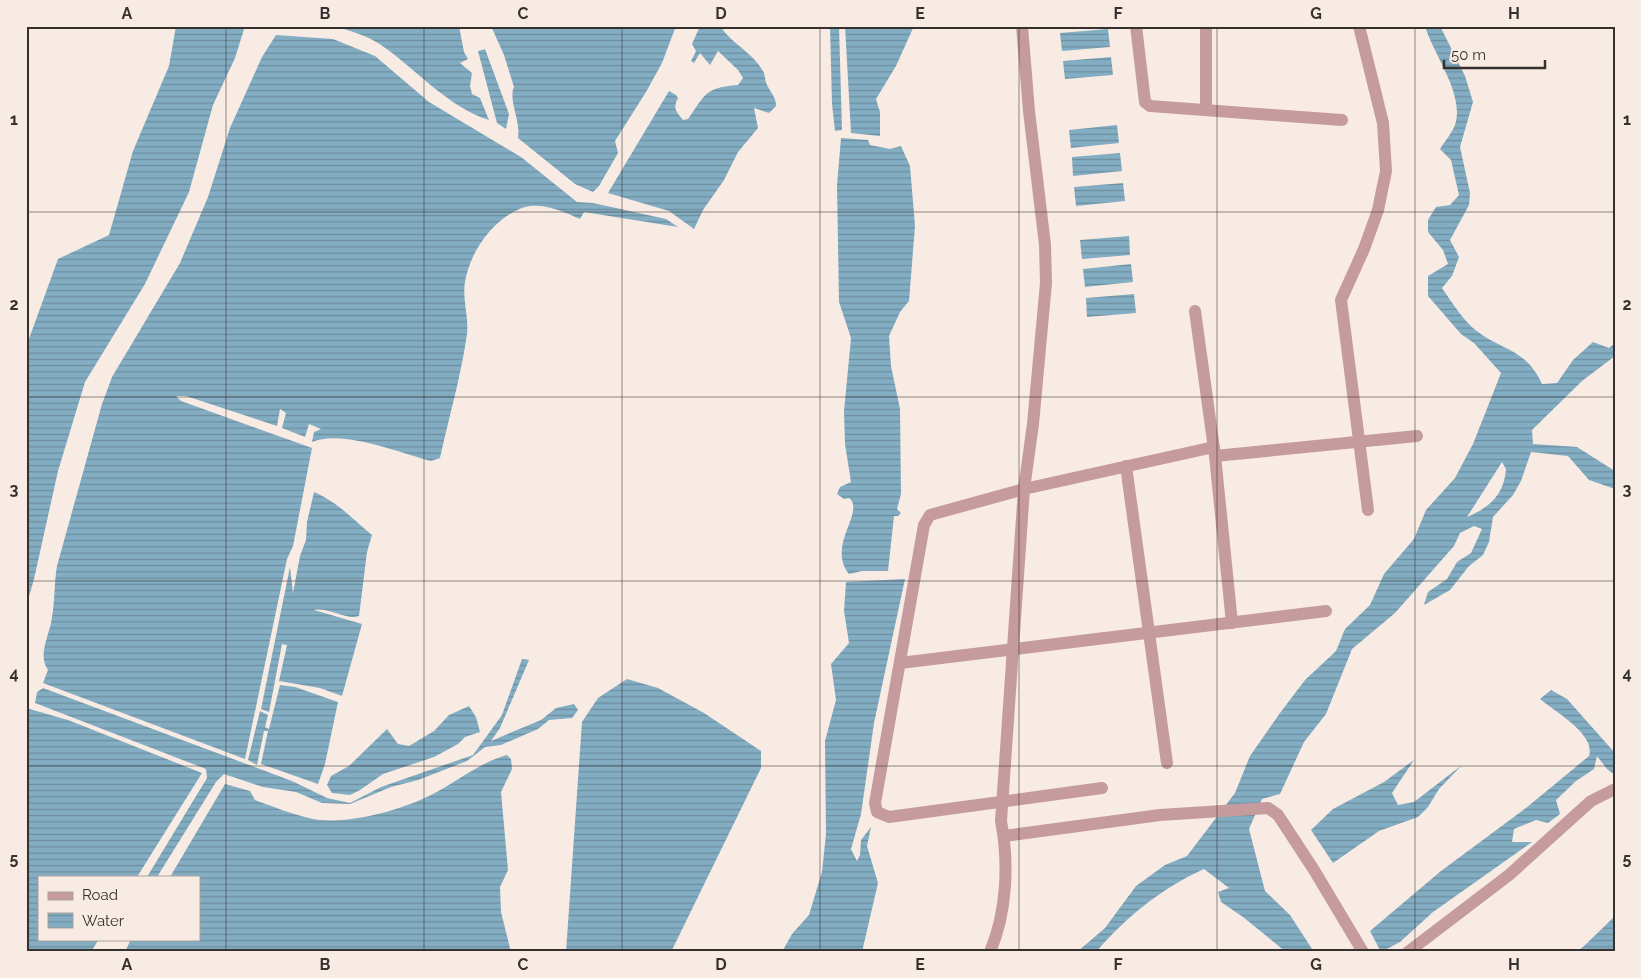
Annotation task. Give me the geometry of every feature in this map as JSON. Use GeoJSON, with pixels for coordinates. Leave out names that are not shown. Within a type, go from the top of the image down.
{"type":"FeatureCollection","features":[{"type":"Feature","properties":{"kind":"street"},"geometry":{"type":"LineString","coordinates":[[990,952],[997,936],[1004,898],[1004,836],[1001,821],[1012,649],[1024,488],[1033,424],[1046,283],[1045,245],[1029,111],[1022,26]]}},
{"type":"Feature","properties":{"kind":"street"},"geometry":{"type":"LineString","coordinates":[[1136,26],[1145,102],[1150,106],[1342,120]]}},
{"type":"Feature","properties":{"kind":"street"},"geometry":{"type":"LineString","coordinates":[[1206,26],[1206,109]]}},
{"type":"Feature","properties":{"kind":"street"},"geometry":{"type":"LineString","coordinates":[[1359,26],[1383,123],[1386,171],[1378,210],[1370,233],[1341,300],[1368,510]]}},
{"type":"Feature","properties":{"kind":"street"},"geometry":{"type":"LineString","coordinates":[[1195,311],[1215,452],[1232,623]]}},
{"type":"Feature","properties":{"kind":"street"},"geometry":{"type":"LineString","coordinates":[[1102,788],[888,817],[877,812],[875,803],[924,525],[930,515],[1024,488],[1126,466],[1215,452],[1416,436]]}},
{"type":"Feature","properties":{"kind":"street"},"geometry":{"type":"LineString","coordinates":[[1126,466],[1167,763]]}},
{"type":"Feature","properties":{"kind":"street"},"geometry":{"type":"LineString","coordinates":[[900,663],[1326,612]]}},
{"type":"Feature","properties":{"kind":"street"},"geometry":{"type":"LineString","coordinates":[[1408,952],[1509,875],[1591,801],[1615,789]]}},
{"type":"Feature","properties":{"kind":"street"},"geometry":{"type":"LineString","coordinates":[[1004,836],[1160,815],[1264,808],[1278,815],[1314,870],[1362,952]]}},
{"type":"Feature","properties":{"kind":"water"},"geometry":{"type":"Polygon","coordinates":[[[176,26],[245,26],[235,58],[213,105],[189,192],[145,284],[85,382],[58,471],[26,607],[26,347],[58,259],[109,235],[133,151],[169,66],[176,26]]]}},
{"type":"Feature","properties":{"kind":"water"},"geometry":{"type":"Polygon","coordinates":[[[334,26],[459,26],[464,52],[468,59],[460,63],[472,73],[470,86],[472,94],[480,98],[489,120],[474,114],[446,97],[394,54],[376,42],[334,26]]]}},
{"type":"Feature","properties":{"kind":"water"},"geometry":{"type":"Polygon","coordinates":[[[491,26],[676,26],[662,63],[615,141],[618,153],[599,186],[593,192],[575,184],[518,138],[518,125],[513,98],[514,87],[504,55],[491,26]]]}},
{"type":"Feature","properties":{"kind":"water"},"geometry":{"type":"Polygon","coordinates":[[[700,26],[720,26],[730,38],[753,58],[764,72],[766,83],[776,106],[769,113],[754,108],[758,128],[738,152],[724,180],[703,210],[694,229],[669,211],[608,193],[669,91],[678,98],[675,108],[683,120],[688,119],[703,98],[712,90],[738,85],[743,78],[738,70],[718,51],[710,65],[700,53],[694,63],[691,61],[696,51],[692,44],[700,26]]]}},
{"type":"Feature","properties":{"kind":"water"},"geometry":{"type":"Polygon","coordinates":[[[830,26],[839,26],[842,130],[835,131],[832,104],[830,26]]]}},
{"type":"Feature","properties":{"kind":"water"},"geometry":{"type":"Polygon","coordinates":[[[845,26],[914,26],[896,66],[876,99],[880,112],[880,136],[851,133],[845,26]]]}},
{"type":"Feature","properties":{"kind":"water"},"geometry":{"type":"Polygon","coordinates":[[[1425,26],[1440,26],[1465,76],[1473,102],[1460,147],[1470,193],[1469,205],[1450,240],[1459,257],[1452,276],[1442,288],[1460,314],[1473,328],[1520,356],[1528,363],[1542,384],[1557,383],[1573,360],[1593,342],[1609,348],[1615,343],[1615,356],[1582,381],[1532,430],[1533,444],[1577,447],[1615,471],[1615,489],[1589,480],[1568,456],[1531,452],[1521,481],[1513,495],[1493,517],[1489,542],[1483,555],[1469,566],[1450,590],[1424,605],[1428,592],[1447,579],[1457,562],[1471,553],[1482,529],[1474,526],[1460,533],[1454,546],[1395,613],[1352,649],[1326,714],[1304,742],[1280,794],[1262,799],[1249,829],[1265,891],[1290,915],[1314,952],[1286,952],[1243,917],[1221,902],[1218,892],[1229,888],[1204,869],[1159,894],[1132,915],[1096,952],[1077,952],[1105,928],[1136,886],[1165,865],[1187,856],[1235,793],[1250,756],[1280,713],[1305,680],[1336,651],[1345,629],[1370,605],[1384,574],[1414,539],[1426,510],[1455,478],[1473,444],[1501,373],[1474,343],[1461,334],[1428,296],[1428,276],[1448,264],[1443,250],[1428,232],[1428,220],[1436,207],[1450,205],[1459,195],[1451,160],[1440,149],[1455,125],[1456,101],[1447,75],[1425,26]],[[1502,462],[1467,517],[1483,509],[1499,493],[1505,478],[1506,469],[1502,462]]]}},
{"type":"Feature","properties":{"kind":"water"},"geometry":{"type":"Polygon","coordinates":[[[1108,29],[1110,47],[1062,51],[1060,33],[1108,29]]]}},
{"type":"Feature","properties":{"kind":"water"},"geometry":{"type":"Polygon","coordinates":[[[276,35],[333,39],[375,56],[429,102],[521,157],[577,202],[593,203],[666,219],[678,227],[584,212],[580,219],[546,207],[532,206],[514,212],[494,227],[478,247],[465,282],[467,334],[440,458],[431,461],[388,448],[339,438],[312,442],[314,432],[321,429],[309,424],[305,437],[282,428],[286,413],[280,409],[277,426],[186,396],[176,396],[181,401],[312,448],[293,546],[287,559],[245,759],[43,683],[48,670],[45,664],[44,651],[51,624],[57,566],[102,404],[112,377],[180,263],[208,197],[230,128],[262,57],[276,35]]]}},
{"type":"Feature","properties":{"kind":"water"},"geometry":{"type":"Polygon","coordinates":[[[485,49],[509,114],[506,129],[497,123],[478,51],[485,49]]]}},
{"type":"Feature","properties":{"kind":"water"},"geometry":{"type":"Polygon","coordinates":[[[1111,57],[1113,75],[1065,79],[1063,61],[1111,57]]]}},
{"type":"Feature","properties":{"kind":"water"},"geometry":{"type":"Polygon","coordinates":[[[1117,125],[1119,143],[1071,148],[1069,130],[1117,125]]]}},
{"type":"Feature","properties":{"kind":"water"},"geometry":{"type":"Polygon","coordinates":[[[841,138],[868,140],[870,145],[890,149],[901,146],[910,166],[915,226],[909,301],[900,312],[889,336],[891,366],[900,409],[901,494],[897,509],[901,513],[898,516],[894,516],[888,571],[862,571],[849,574],[843,563],[842,552],[843,541],[853,512],[853,504],[849,498],[844,499],[837,494],[840,487],[851,482],[845,444],[844,411],[851,338],[839,302],[837,185],[841,138]]]}},
{"type":"Feature","properties":{"kind":"water"},"geometry":{"type":"Polygon","coordinates":[[[1120,153],[1122,171],[1073,176],[1072,157],[1120,153]]]}},
{"type":"Feature","properties":{"kind":"water"},"geometry":{"type":"Polygon","coordinates":[[[1123,183],[1125,201],[1076,206],[1074,187],[1123,183]]]}},
{"type":"Feature","properties":{"kind":"water"},"geometry":{"type":"Polygon","coordinates":[[[1129,236],[1130,255],[1082,259],[1080,240],[1129,236]]]}},
{"type":"Feature","properties":{"kind":"water"},"geometry":{"type":"Polygon","coordinates":[[[1131,264],[1133,282],[1085,287],[1083,269],[1131,264]]]}},
{"type":"Feature","properties":{"kind":"water"},"geometry":{"type":"Polygon","coordinates":[[[1134,294],[1136,313],[1087,317],[1086,298],[1134,294]]]}},
{"type":"Feature","properties":{"kind":"water"},"geometry":{"type":"Polygon","coordinates":[[[314,492],[338,506],[372,535],[367,552],[359,616],[349,617],[326,610],[314,610],[362,624],[342,696],[320,688],[279,681],[287,645],[282,644],[269,712],[261,709],[290,567],[293,593],[300,556],[306,540],[307,522],[314,492]]]}},
{"type":"Feature","properties":{"kind":"water"},"geometry":{"type":"Polygon","coordinates":[[[905,579],[874,723],[861,814],[851,849],[857,861],[860,855],[861,840],[871,827],[867,846],[878,883],[862,952],[782,952],[792,934],[809,915],[822,872],[826,834],[825,741],[836,700],[831,664],[849,643],[844,611],[846,582],[905,579]]]}},
{"type":"Feature","properties":{"kind":"water"},"geometry":{"type":"Polygon","coordinates":[[[522,659],[529,660],[500,728],[491,741],[541,720],[556,708],[574,704],[578,710],[572,718],[549,720],[538,729],[501,745],[485,747],[467,761],[418,780],[391,787],[350,804],[322,803],[296,792],[263,787],[224,774],[216,782],[158,876],[148,876],[207,778],[206,769],[35,703],[37,692],[43,688],[292,781],[327,798],[350,803],[381,787],[473,755],[502,715],[522,659]]]}},
{"type":"Feature","properties":{"kind":"water"},"geometry":{"type":"Polygon","coordinates":[[[627,679],[658,688],[704,713],[761,751],[761,768],[671,952],[566,952],[582,722],[598,698],[627,679]]]}},
{"type":"Feature","properties":{"kind":"water"},"geometry":{"type":"Polygon","coordinates":[[[280,685],[295,687],[338,702],[325,764],[318,784],[261,764],[268,731],[264,731],[257,765],[248,760],[260,711],[268,715],[265,727],[269,729],[280,685]]]}},
{"type":"Feature","properties":{"kind":"water"},"geometry":{"type":"Polygon","coordinates":[[[1551,690],[1567,699],[1615,753],[1615,775],[1607,769],[1597,756],[1594,769],[1576,781],[1556,800],[1560,814],[1548,823],[1536,820],[1514,829],[1512,842],[1532,842],[1433,912],[1400,942],[1381,952],[1370,931],[1441,871],[1526,808],[1589,756],[1590,748],[1581,732],[1540,699],[1551,690]]]}},
{"type":"Feature","properties":{"kind":"water"},"geometry":{"type":"Polygon","coordinates":[[[469,706],[476,717],[480,732],[465,737],[458,744],[434,757],[383,774],[350,795],[332,793],[327,785],[331,776],[349,766],[387,729],[398,744],[409,746],[434,731],[449,715],[469,706]]]}},
{"type":"Feature","properties":{"kind":"water"},"geometry":{"type":"Polygon","coordinates":[[[26,708],[68,720],[202,773],[138,876],[38,876],[38,940],[98,940],[91,952],[26,952],[26,708]]]}},
{"type":"Feature","properties":{"kind":"water"},"geometry":{"type":"Polygon","coordinates":[[[507,755],[511,759],[512,769],[501,792],[508,870],[500,887],[501,912],[511,952],[125,952],[131,940],[200,940],[200,876],[171,876],[225,784],[250,791],[255,800],[291,813],[313,819],[341,820],[372,815],[417,802],[496,759],[507,755]]]}},
{"type":"Feature","properties":{"kind":"water"},"geometry":{"type":"Polygon","coordinates":[[[1414,760],[1392,793],[1398,805],[1414,802],[1462,765],[1439,789],[1428,807],[1418,817],[1379,831],[1333,863],[1311,830],[1333,809],[1384,782],[1414,760]]]}},
{"type":"Feature","properties":{"kind":"water"},"geometry":{"type":"Polygon","coordinates":[[[1615,916],[1615,952],[1575,952],[1583,947],[1615,916]]]}}]}
